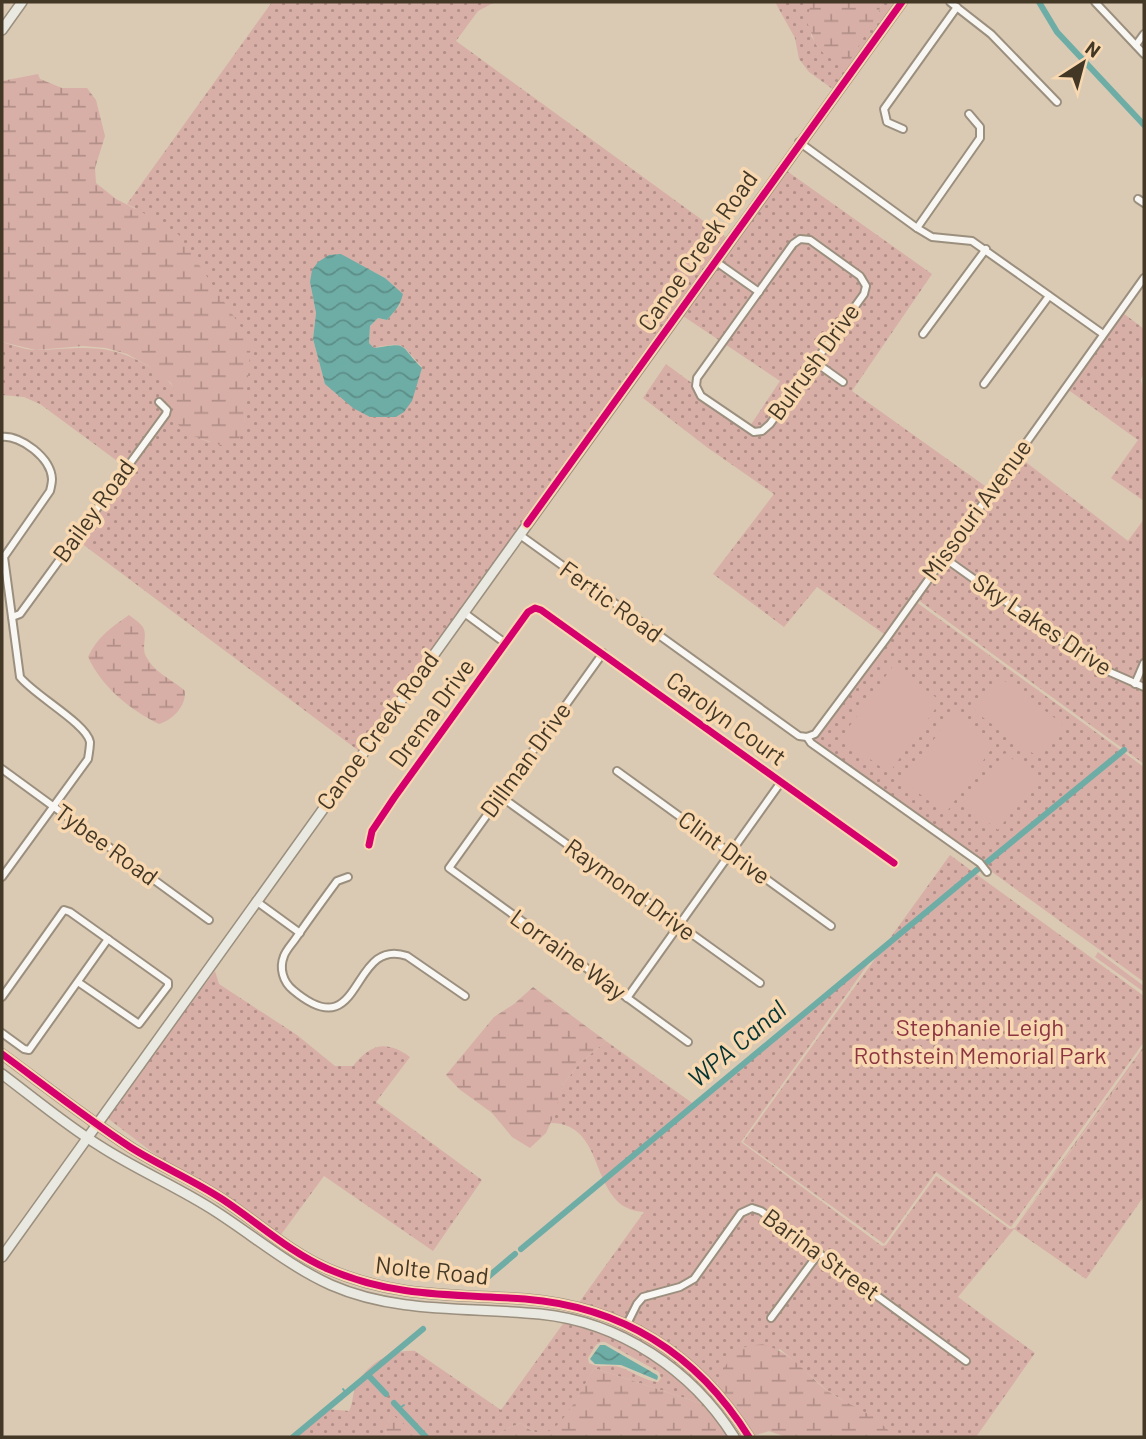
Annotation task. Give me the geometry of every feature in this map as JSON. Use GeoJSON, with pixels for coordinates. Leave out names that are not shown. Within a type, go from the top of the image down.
{"type":"FeatureCollection","features":[{"type":"Feature","properties":{"kind":"street"},"geometry":{"type":"LineString","coordinates":[[2,30],[22,2]]}},
{"type":"Feature","properties":{"kind":"street","name":"Canoe Creek Road"},"geometry":{"type":"LineString","coordinates":[[2,1257],[799,142],[902,2]]}},
{"type":"Feature","properties":{"kind":"street"},"geometry":{"type":"LineString","coordinates":[[950,2],[990,34],[1057,102]]}},
{"type":"Feature","properties":{"kind":"street"},"geometry":{"type":"LineString","coordinates":[[1095,2],[1144,54]]}},
{"type":"Feature","properties":{"kind":"street"},"geometry":{"type":"LineString","coordinates":[[903,129],[887,122],[884,109],[957,8]]}},
{"type":"Feature","properties":{"kind":"street"},"geometry":{"type":"LineString","coordinates":[[1136,46],[1144,34]]}},
{"type":"Feature","properties":{"kind":"street"},"geometry":{"type":"LineString","coordinates":[[917,228],[980,138],[980,127],[969,114]]}},
{"type":"Feature","properties":{"kind":"street"},"geometry":{"type":"LineString","coordinates":[[799,142],[917,228],[932,237],[972,240],[1103,334]]}},
{"type":"Feature","properties":{"kind":"street","name":"Bulrush Drive"},"geometry":{"type":"LineString","coordinates":[[800,239],[810,240],[860,276],[866,286],[864,294],[770,424],[762,431],[754,432],[701,396],[696,386],[697,378],[759,292],[793,244],[800,239]]}},
{"type":"Feature","properties":{"kind":"street"},"geometry":{"type":"LineString","coordinates":[[923,334],[986,249]]}},
{"type":"Feature","properties":{"kind":"street"},"geometry":{"type":"LineString","coordinates":[[715,261],[759,292]]}},
{"type":"Feature","properties":{"kind":"street","name":"Missouri Avenue"},"geometry":{"type":"LineString","coordinates":[[807,737],[815,734],[886,639],[1144,278]]}},
{"type":"Feature","properties":{"kind":"street"},"geometry":{"type":"LineString","coordinates":[[984,384],[1049,296]]}},
{"type":"Feature","properties":{"kind":"street"},"geometry":{"type":"LineString","coordinates":[[815,362],[843,382]]}},
{"type":"Feature","properties":{"kind":"street","name":"Bailey Road"},"geometry":{"type":"LineString","coordinates":[[12,617],[20,614],[166,414],[167,410],[159,402]]}},
{"type":"Feature","properties":{"kind":"street"},"geometry":{"type":"LineString","coordinates":[[2,437],[13,437],[38,454],[47,464],[52,478],[50,491],[4,557],[20,677],[28,687],[80,725],[90,742],[88,759],[2,877]]}},
{"type":"Feature","properties":{"kind":"street","name":"Fertic Road"},"geometry":{"type":"LineString","coordinates":[[520,535],[799,736],[807,737],[811,743],[980,863],[986,872]]}},
{"type":"Feature","properties":{"kind":"street","name":"Sky Lakes Drive"},"geometry":{"type":"LineString","coordinates":[[943,557],[1096,666],[1144,687]]}},
{"type":"Feature","properties":{"kind":"street","name":"Drema Drive"},"geometry":{"type":"LineString","coordinates":[[369,845],[372,831],[386,809],[505,643],[528,612],[535,608]]}},
{"type":"Feature","properties":{"kind":"street","name":"Carolyn Court"},"geometry":{"type":"LineString","coordinates":[[535,608],[603,653],[894,863]]}},
{"type":"Feature","properties":{"kind":"street"},"geometry":{"type":"LineString","coordinates":[[463,612],[505,643]]}},
{"type":"Feature","properties":{"kind":"street","name":"Dillman Drive"},"geometry":{"type":"LineString","coordinates":[[449,868],[603,653]]}},
{"type":"Feature","properties":{"kind":"street"},"geometry":{"type":"LineString","coordinates":[[1135,684],[1144,663]]}},
{"type":"Feature","properties":{"kind":"street","name":"Tybee Road"},"geometry":{"type":"LineString","coordinates":[[2,769],[209,920]]}},
{"type":"Feature","properties":{"kind":"street","name":"Clint Drive"},"geometry":{"type":"LineString","coordinates":[[617,771],[831,926]]}},
{"type":"Feature","properties":{"kind":"street"},"geometry":{"type":"LineString","coordinates":[[627,998],[729,851],[781,782]]}},
{"type":"Feature","properties":{"kind":"street","name":"Raymond Drive"},"geometry":{"type":"LineString","coordinates":[[500,796],[760,983]]}},
{"type":"Feature","properties":{"kind":"street","name":"Lorraine Way"},"geometry":{"type":"LineString","coordinates":[[449,868],[688,1042]]}},
{"type":"Feature","properties":{"kind":"street"},"geometry":{"type":"LineString","coordinates":[[348,877],[337,881],[284,956],[283,977],[291,988],[317,1006],[330,1009],[340,1004],[376,958],[398,952],[465,996]]}},
{"type":"Feature","properties":{"kind":"street"},"geometry":{"type":"LineString","coordinates":[[256,901],[300,933]]}},
{"type":"Feature","properties":{"kind":"street"},"geometry":{"type":"LineString","coordinates":[[2,997],[64,910],[168,982],[168,986],[139,1024],[78,982]]}},
{"type":"Feature","properties":{"kind":"street"},"geometry":{"type":"LineString","coordinates":[[2,1033],[29,1050],[108,939]]}},
{"type":"Feature","properties":{"kind":"street","name":"Nolte Road"},"geometry":{"type":"LineString","coordinates":[[2,1054],[132,1148],[222,1199],[304,1257],[325,1268],[390,1290],[431,1295],[546,1301],[585,1309],[627,1324],[665,1346],[707,1381],[732,1410],[749,1437]]}},
{"type":"Feature","properties":{"kind":"street","name":"Nolte Road"},"geometry":{"type":"LineString","coordinates":[[2,1074],[87,1138],[121,1160],[215,1211],[290,1263],[317,1278],[359,1295],[415,1306],[531,1313],[563,1318],[616,1334],[654,1355],[690,1382],[721,1417],[734,1437]]}},
{"type":"Feature","properties":{"kind":"street","name":"Barina Street"},"geometry":{"type":"LineString","coordinates":[[627,1324],[643,1297],[680,1287],[694,1279],[735,1221],[748,1208],[761,1211],[966,1360]]}},
{"type":"Feature","properties":{"kind":"street"},"geometry":{"type":"LineString","coordinates":[[771,1318],[818,1253]]}},
{"type":"Feature","properties":{"kind":"street"},"geometry":{"type":"LineString","coordinates":[[415,1306],[431,1295]]}},
{"type":"Feature","properties":{"kind":"street"},"geometry":{"type":"LineString","coordinates":[[444,1308],[457,1296]]}},
{"type":"Feature","properties":{"kind":"street"},"geometry":{"type":"LineString","coordinates":[[563,1318],[572,1314],[614,1327],[627,1324]]}},
{"type":"Feature","properties":{"kind":"green space"},"geometry":{"type":"Polygon","coordinates":[[[272,2],[495,2],[478,11],[456,41],[727,238],[359,751],[77,540],[126,476],[121,472],[124,466],[40,404],[24,397],[2,395],[2,342],[34,350],[104,349],[129,356],[167,379],[176,392],[178,421],[192,435],[209,442],[244,423],[246,385],[135,208],[127,204],[272,2]],[[329,255],[310,282],[316,313],[313,339],[325,384],[422,367],[406,349],[398,345],[373,348],[369,343],[370,326],[378,318],[387,320],[400,305],[385,278],[341,255],[329,255]]]}},
{"type":"Feature","properties":{"kind":"green space"},"geometry":{"type":"Polygon","coordinates":[[[775,2],[811,2],[811,36],[825,55],[879,12],[881,2],[898,2],[834,90],[809,72],[799,59],[795,38],[775,2]]]}},
{"type":"Feature","properties":{"kind":"green space"},"geometry":{"type":"Polygon","coordinates":[[[811,2],[881,2],[879,12],[849,62],[838,63],[816,45],[807,22],[811,2]]]}},
{"type":"Feature","properties":{"kind":"green space"},"geometry":{"type":"Polygon","coordinates":[[[38,74],[40,79],[62,88],[87,88],[96,100],[105,136],[95,168],[96,183],[116,199],[159,221],[179,235],[251,342],[244,423],[239,439],[231,444],[220,445],[193,436],[182,429],[177,423],[176,394],[171,383],[127,354],[106,348],[83,346],[36,350],[2,342],[2,81],[38,74]]]}},
{"type":"Feature","properties":{"kind":"green space"},"geometry":{"type":"Polygon","coordinates":[[[784,169],[932,274],[852,391],[992,491],[1018,456],[1128,541],[1144,519],[1144,764],[917,599],[887,636],[817,587],[784,627],[713,574],[774,494],[643,398],[666,364],[750,426],[780,381],[680,314],[784,169]]]}},
{"type":"Feature","properties":{"kind":"green space"},"geometry":{"type":"Polygon","coordinates":[[[1123,313],[1144,329],[1144,373],[1141,379],[1144,402],[1144,501],[1111,478],[1138,440],[1067,389],[1123,313]]]}},
{"type":"Feature","properties":{"kind":"green space","name":"Stephanie Leigh Rothstein Memorial Park"},"geometry":{"type":"Polygon","coordinates":[[[916,602],[1144,767],[1144,982],[813,742],[916,602]]]}},
{"type":"Feature","properties":{"kind":"green space"},"geometry":{"type":"Polygon","coordinates":[[[129,615],[144,629],[144,650],[151,664],[185,691],[178,712],[159,724],[138,712],[109,688],[88,657],[100,638],[129,615]]]}},
{"type":"Feature","properties":{"kind":"green space"},"geometry":{"type":"Polygon","coordinates":[[[893,666],[941,701],[889,773],[841,738],[893,666]]]}},
{"type":"Feature","properties":{"kind":"green space"},"geometry":{"type":"Polygon","coordinates":[[[999,677],[1063,724],[1038,757],[974,711],[999,677]]]}},
{"type":"Feature","properties":{"kind":"green space"},"geometry":{"type":"Polygon","coordinates":[[[953,713],[995,744],[946,813],[903,782],[953,713]]]}},
{"type":"Feature","properties":{"kind":"green space"},"geometry":{"type":"Polygon","coordinates":[[[1005,753],[1037,779],[998,830],[965,804],[1005,753]]]}},
{"type":"Feature","properties":{"kind":"green space","name":"Stephanie Leigh Rothstein Memorial Park"},"geometry":{"type":"Polygon","coordinates":[[[950,855],[1144,996],[1144,1042],[1011,1227],[936,1172],[884,1244],[743,1142],[950,855]]]}},
{"type":"Feature","properties":{"kind":"green space"},"geometry":{"type":"Polygon","coordinates":[[[1098,952],[1144,986],[1144,992],[1095,957],[1098,952]]]}},
{"type":"Feature","properties":{"kind":"green space"},"geometry":{"type":"Polygon","coordinates":[[[871,960],[741,1142],[882,1246],[886,1245],[936,1176],[1010,1229],[1015,1228],[1144,1050],[1144,1196],[1086,1279],[1014,1229],[958,1297],[1035,1353],[976,1437],[893,1437],[875,1420],[829,1392],[780,1349],[717,1383],[717,1387],[688,1359],[654,1334],[617,1316],[578,1304],[644,1212],[626,1207],[614,1197],[582,1136],[569,1127],[551,1123],[562,1086],[579,1064],[606,1041],[695,1105],[871,960]]]}},
{"type":"Feature","properties":{"kind":"green space"},"geometry":{"type":"Polygon","coordinates":[[[215,971],[219,984],[297,1035],[335,1066],[353,1066],[372,1049],[385,1046],[410,1057],[376,1102],[482,1180],[433,1251],[324,1176],[280,1236],[165,1162],[106,1117],[215,971]]]}},
{"type":"Feature","properties":{"kind":"green space"},"geometry":{"type":"Polygon","coordinates":[[[533,987],[606,1041],[579,1064],[562,1086],[556,1111],[546,1133],[530,1148],[512,1137],[492,1113],[459,1089],[446,1075],[494,1017],[533,987]]]}},
{"type":"Feature","properties":{"kind":"green space"},"geometry":{"type":"Polygon","coordinates":[[[1144,1046],[1144,1050],[1014,1228],[1144,1046]]]}},
{"type":"Feature","properties":{"kind":"green space"},"geometry":{"type":"Polygon","coordinates":[[[565,1321],[605,1333],[643,1352],[677,1377],[706,1405],[594,1368],[567,1414],[547,1433],[536,1432],[521,1423],[504,1430],[497,1437],[418,1437],[391,1414],[385,1431],[388,1437],[293,1437],[326,1409],[349,1411],[355,1389],[365,1373],[379,1360],[406,1351],[415,1351],[501,1410],[565,1321]],[[605,1342],[596,1345],[588,1358],[589,1363],[619,1367],[653,1381],[658,1382],[661,1378],[659,1372],[605,1342]]]}},
{"type":"Feature","properties":{"kind":"green space"},"geometry":{"type":"Polygon","coordinates":[[[627,1328],[675,1360],[718,1399],[713,1403],[668,1362],[615,1330],[627,1328]]]}},
{"type":"Feature","properties":{"kind":"green space"},"geometry":{"type":"Polygon","coordinates":[[[762,1344],[791,1358],[829,1392],[880,1423],[893,1437],[786,1437],[769,1431],[753,1436],[717,1387],[722,1372],[736,1352],[745,1347],[762,1344]]]}},
{"type":"Feature","properties":{"kind":"green space"},"geometry":{"type":"Polygon","coordinates":[[[594,1368],[706,1405],[730,1437],[497,1437],[504,1430],[521,1423],[535,1432],[549,1431],[572,1407],[594,1368]]]}},
{"type":"Feature","properties":{"kind":"green space"},"geometry":{"type":"Polygon","coordinates":[[[391,1413],[418,1437],[388,1437],[385,1431],[391,1413]]]}},
{"type":"Feature","properties":{"kind":"water"},"geometry":{"type":"Polygon","coordinates":[[[341,254],[385,278],[403,294],[399,305],[387,320],[378,318],[370,326],[369,343],[374,348],[399,345],[422,368],[412,401],[404,412],[396,417],[370,417],[353,408],[325,384],[313,339],[316,313],[310,282],[312,270],[318,262],[329,255],[341,254]]]}},
{"type":"Feature","properties":{"kind":"water"},"geometry":{"type":"Polygon","coordinates":[[[600,1345],[605,1345],[657,1375],[657,1380],[621,1365],[595,1364],[590,1359],[600,1345]]]}},
{"type":"Feature","properties":{"kind":"waterway"},"geometry":{"type":"LineString","coordinates":[[1039,2],[1057,32],[1144,125]]}},
{"type":"Feature","properties":{"kind":"waterway","name":"WPA Canal"},"geometry":{"type":"LineString","coordinates":[[986,863],[1124,750]]}},
{"type":"Feature","properties":{"kind":"waterway","name":"WPA Canal"},"geometry":{"type":"LineString","coordinates":[[521,1249],[978,869]]}},
{"type":"Feature","properties":{"kind":"waterway","name":"WPA Canal"},"geometry":{"type":"LineString","coordinates":[[482,1282],[515,1254]]}},
{"type":"Feature","properties":{"kind":"waterway","name":"WPA Canal"},"geometry":{"type":"LineString","coordinates":[[293,1437],[423,1329]]}},
{"type":"Feature","properties":{"kind":"waterway"},"geometry":{"type":"LineString","coordinates":[[368,1375],[386,1394]]}},
{"type":"Feature","properties":{"kind":"waterway","name":"WPA Canal"},"geometry":{"type":"LineString","coordinates":[[343,1389],[346,1393]]}},
{"type":"Feature","properties":{"kind":"waterway"},"geometry":{"type":"LineString","coordinates":[[394,1403],[426,1437]]}},
{"type":"Feature","properties":{"kind":"waterway"},"geometry":{"type":"LineString","coordinates":[[400,1408],[404,1405]]}},
{"type":"Feature","properties":{"kind":"cycle path"},"geometry":{"type":"LineString","coordinates":[[527,524],[902,2]]}},
{"type":"Feature","properties":{"kind":"cycle path"},"geometry":{"type":"LineString","coordinates":[[369,845],[372,831],[394,798],[528,612],[535,608],[894,863]]}},
{"type":"Feature","properties":{"kind":"cycle path"},"geometry":{"type":"LineString","coordinates":[[2,1054],[130,1147],[211,1192],[287,1245],[328,1269],[401,1290],[561,1304],[594,1312],[625,1324],[681,1359],[706,1382],[749,1437]]}}]}
